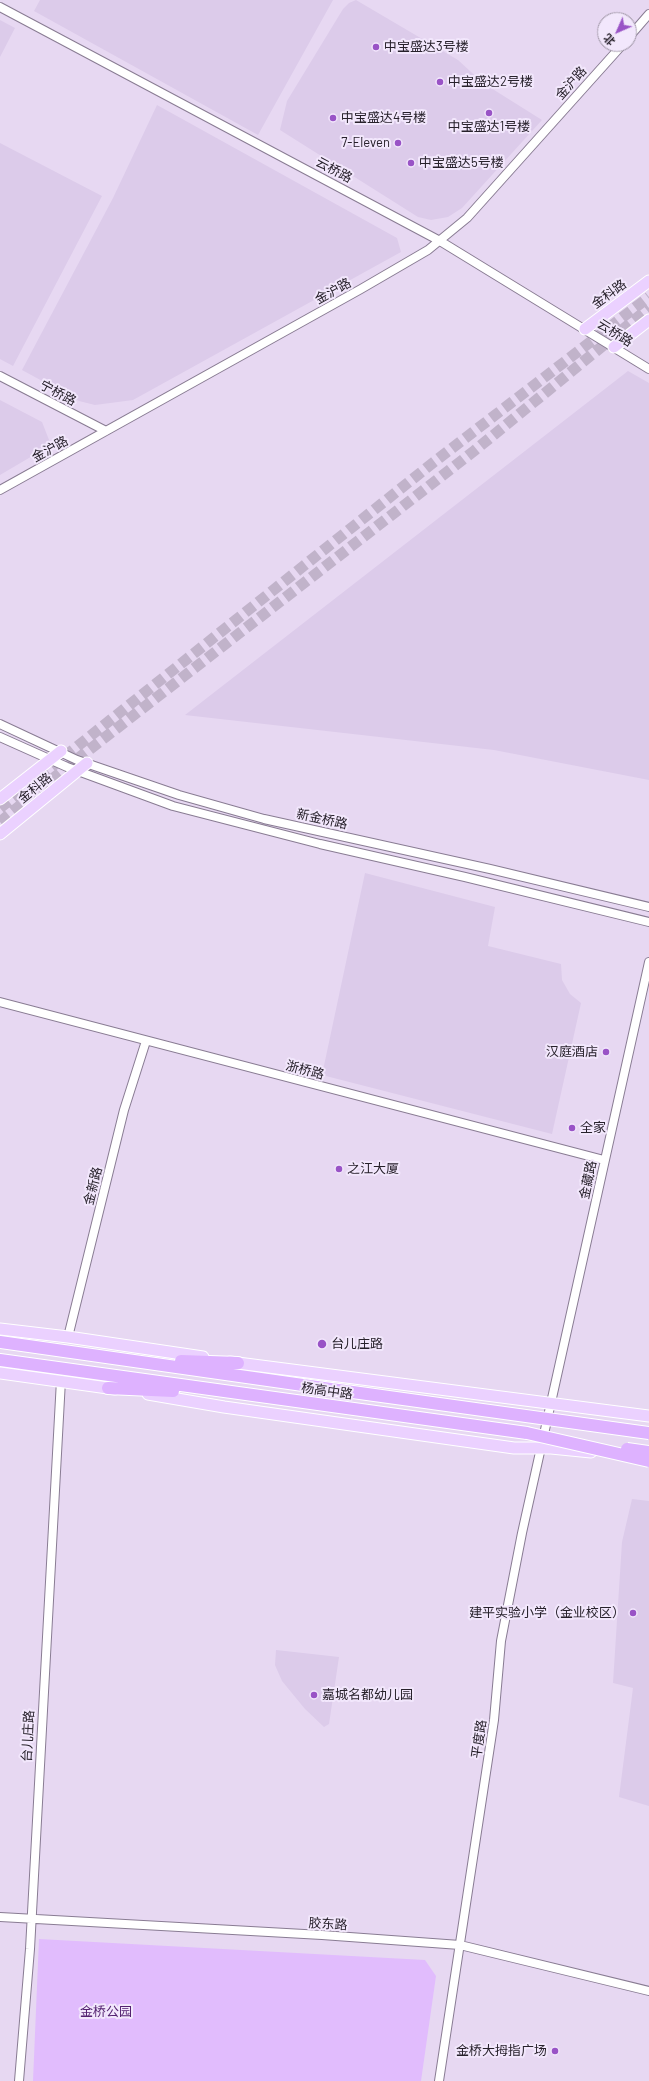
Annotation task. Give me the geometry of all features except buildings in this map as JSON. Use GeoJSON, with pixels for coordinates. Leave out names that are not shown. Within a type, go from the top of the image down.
{"type":"FeatureCollection","features":[{"type":"Feature","properties":{"kind":"highway"},"geometry":{"type":"LineString","coordinates":[[0,1337],[32,1347]]}},
{"type":"Feature","properties":{"kind":"highway","name":"杨高中路"},"geometry":{"type":"LineString","coordinates":[[0,1342],[330,1389],[649,1432]]}},
{"type":"Feature","properties":{"kind":"highway","name":"杨高中路"},"geometry":{"type":"LineString","coordinates":[[0,1360],[527,1433],[649,1452]]}},
{"type":"Feature","properties":{"kind":"highway"},"geometry":{"type":"LineString","coordinates":[[123,1360],[238,1363]]}},
{"type":"Feature","properties":{"kind":"highway"},"geometry":{"type":"LineString","coordinates":[[108,1388],[253,1395]]}},
{"type":"Feature","properties":{"kind":"highway"},"geometry":{"type":"LineString","coordinates":[[527,1433],[649,1460]]}},
{"type":"Feature","properties":{"kind":"main road","name":"金科路"},"geometry":{"type":"LineString","coordinates":[[585,328],[649,281]]}},
{"type":"Feature","properties":{"kind":"main road"},"geometry":{"type":"LineString","coordinates":[[614,347],[649,320]]}},
{"type":"Feature","properties":{"kind":"main road","name":"金科路"},"geometry":{"type":"LineString","coordinates":[[0,799],[48,759],[61,751]]}},
{"type":"Feature","properties":{"kind":"main road","name":"金科路"},"geometry":{"type":"LineString","coordinates":[[0,834],[87,764]]}},
{"type":"Feature","properties":{"kind":"main road","name":"杨高中路"},"geometry":{"type":"LineString","coordinates":[[0,1330],[68,1337],[238,1363],[649,1416]]}},
{"type":"Feature","properties":{"kind":"main road"},"geometry":{"type":"LineString","coordinates":[[0,1373],[61,1380],[231,1408],[514,1448],[551,1448],[649,1460]]}},
{"type":"Feature","properties":{"kind":"street","name":"云桥路"},"geometry":{"type":"LineString","coordinates":[[0,7],[440,241],[649,368]]}},
{"type":"Feature","properties":{"kind":"street"},"geometry":{"type":"LineString","coordinates":[[637,28],[649,14]]}},
{"type":"Feature","properties":{"kind":"street","name":"金沪路"},"geometry":{"type":"LineString","coordinates":[[0,490],[361,289],[440,241],[467,218],[615,52]]}},
{"type":"Feature","properties":{"kind":"street","name":"宁桥路"},"geometry":{"type":"LineString","coordinates":[[0,376],[106,431]]}},
{"type":"Feature","properties":{"kind":"street","name":"新金桥路"},"geometry":{"type":"LineString","coordinates":[[0,724],[87,764],[179,795],[264,819],[482,867],[649,907]]}},
{"type":"Feature","properties":{"kind":"street","name":"新金桥路"},"geometry":{"type":"LineString","coordinates":[[0,737],[78,771],[173,806],[320,844],[465,877],[649,922]]}},
{"type":"Feature","properties":{"kind":"street","name":"金藏路"},"geometry":{"type":"LineString","coordinates":[[552,1403],[604,1160],[649,962]]}},
{"type":"Feature","properties":{"kind":"street","name":"浙桥路"},"geometry":{"type":"LineString","coordinates":[[0,1002],[146,1042],[604,1160]]}},
{"type":"Feature","properties":{"kind":"street","name":"金新路"},"geometry":{"type":"LineString","coordinates":[[68,1337],[124,1110],[146,1042]]}},
{"type":"Feature","properties":{"kind":"street","name":"台儿庄路"},"geometry":{"type":"LineString","coordinates":[[19,2081],[30,1949],[30,1919],[59,1392],[61,1380]]}},
{"type":"Feature","properties":{"kind":"street","name":"平度路"},"geometry":{"type":"LineString","coordinates":[[439,2081],[494,1720],[501,1641],[522,1533],[552,1403]]}},
{"type":"Feature","properties":{"kind":"street","name":"胶东路"},"geometry":{"type":"LineString","coordinates":[[0,1917],[460,1945],[649,1991]]}},
{"type":"Feature","properties":{"kind":"shaded area"},"geometry":{"type":"Polygon","coordinates":[[[40,0],[333,0],[258,135],[34,11],[40,0]]]}},
{"type":"Feature","properties":{"kind":"shaded area"},"geometry":{"type":"Polygon","coordinates":[[[356,0],[458,60],[483,83],[542,120],[462,208],[448,217],[431,220],[418,217],[280,130],[287,101],[343,9],[349,3],[356,0]]]}},
{"type":"Feature","properties":{"kind":"shaded area"},"geometry":{"type":"Polygon","coordinates":[[[0,20],[15,28],[0,57],[0,20]]]}},
{"type":"Feature","properties":{"kind":"shaded area"},"geometry":{"type":"Polygon","coordinates":[[[157,105],[397,238],[401,252],[133,400],[95,405],[79,401],[22,370],[113,198],[157,105]]]}},
{"type":"Feature","properties":{"kind":"shaded area"},"geometry":{"type":"Polygon","coordinates":[[[0,143],[102,196],[13,366],[0,359],[0,143]]]}},
{"type":"Feature","properties":{"kind":"shaded area"},"geometry":{"type":"Polygon","coordinates":[[[628,371],[649,383],[649,780],[494,750],[185,715],[628,371]]]}},
{"type":"Feature","properties":{"kind":"shaded area"},"geometry":{"type":"Polygon","coordinates":[[[0,400],[42,422],[51,445],[0,475],[0,400]]]}},
{"type":"Feature","properties":{"kind":"shaded area"},"geometry":{"type":"Polygon","coordinates":[[[365,873],[495,907],[488,946],[561,964],[562,980],[570,994],[581,1003],[552,1134],[322,1075],[365,873]]]}},
{"type":"Feature","properties":{"kind":"shaded area","name":"建平实验小学（金业校区）"},"geometry":{"type":"Polygon","coordinates":[[[632,1499],[649,1501],[649,1806],[619,1797],[633,1688],[613,1683],[622,1542],[632,1499]]]}},
{"type":"Feature","properties":{"kind":"shaded area","name":"嘉城名都幼儿园"},"geometry":{"type":"Polygon","coordinates":[[[276,1650],[339,1657],[329,1724],[324,1727],[305,1709],[282,1681],[275,1665],[276,1650]]]}},
{"type":"Feature","properties":{"kind":"green space","name":"金桥公园"},"geometry":{"type":"Polygon","coordinates":[[[39,1939],[425,1960],[436,1976],[421,2081],[33,2081],[39,1939]]]}},
{"type":"Feature","properties":{"kind":"tunnel"},"geometry":{"type":"LineString","coordinates":[[0,808],[434,462],[649,297]]}},
{"type":"Feature","properties":{"kind":"tunnel"},"geometry":{"type":"LineString","coordinates":[[0,822],[67,767],[474,451],[649,308]]}},
{"type":"Feature","properties":{"kind":"place","name":"中宝盛达3号楼"},"geometry":{"type":"Point","coordinates":[376,47]}},
{"type":"Feature","properties":{"kind":"place","name":"中宝盛达2号楼"},"geometry":{"type":"Point","coordinates":[440,82]}},
{"type":"Feature","properties":{"kind":"place","name":"中宝盛达1号楼"},"geometry":{"type":"Point","coordinates":[489,113]}},
{"type":"Feature","properties":{"kind":"place","name":"中宝盛达4号楼"},"geometry":{"type":"Point","coordinates":[333,118]}},
{"type":"Feature","properties":{"kind":"place","name":"7-Eleven"},"geometry":{"type":"Point","coordinates":[398,143]}},
{"type":"Feature","properties":{"kind":"place","name":"中宝盛达5号楼"},"geometry":{"type":"Point","coordinates":[411,163]}},
{"type":"Feature","properties":{"kind":"place","name":"汉庭酒店"},"geometry":{"type":"Point","coordinates":[606,1052]}},
{"type":"Feature","properties":{"kind":"place","name":"全家"},"geometry":{"type":"Point","coordinates":[572,1128]}},
{"type":"Feature","properties":{"kind":"place","name":"之江大厦"},"geometry":{"type":"Point","coordinates":[339,1169]}},
{"type":"Feature","properties":{"kind":"place","name":"台儿庄路"},"geometry":{"type":"Point","coordinates":[322,1344]}},
{"type":"Feature","properties":{"kind":"place","name":"建平实验小学（金业校区）"},"geometry":{"type":"Point","coordinates":[633,1613]}},
{"type":"Feature","properties":{"kind":"place","name":"嘉城名都幼儿园"},"geometry":{"type":"Point","coordinates":[314,1695]}},
{"type":"Feature","properties":{"kind":"place","name":"金桥大拇指广场"},"geometry":{"type":"Point","coordinates":[555,2051]}}]}
